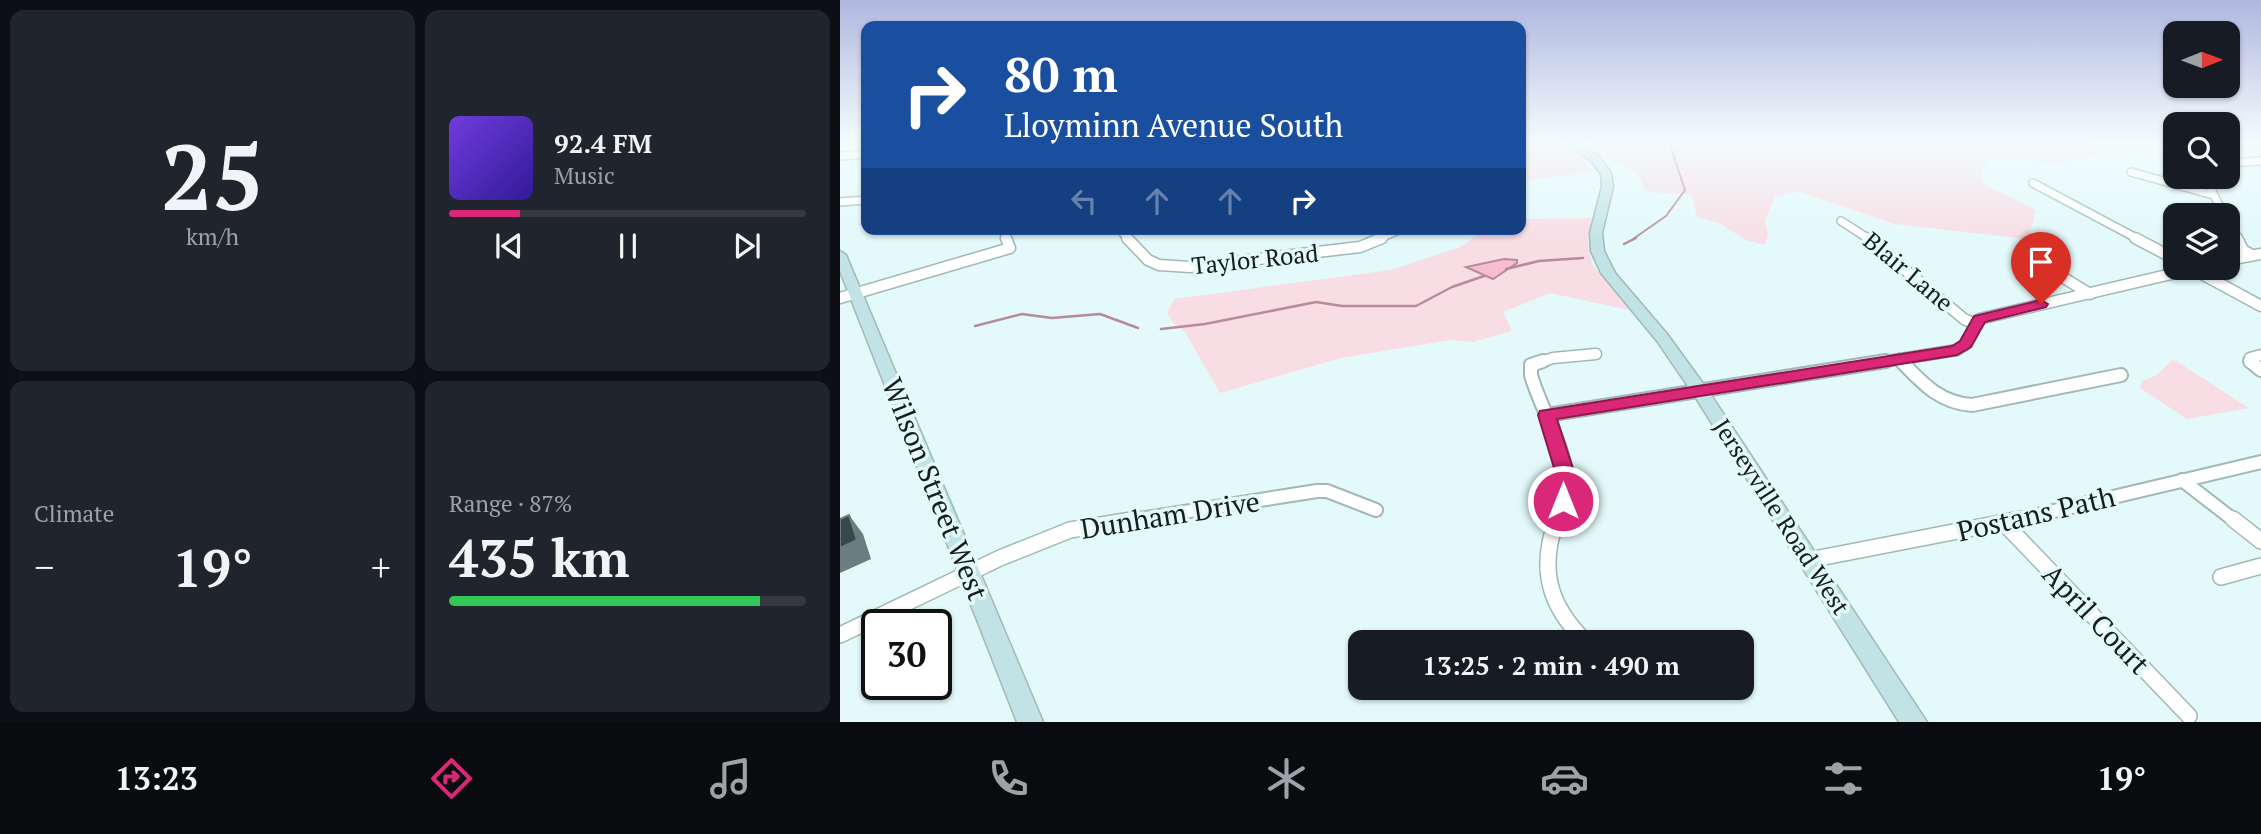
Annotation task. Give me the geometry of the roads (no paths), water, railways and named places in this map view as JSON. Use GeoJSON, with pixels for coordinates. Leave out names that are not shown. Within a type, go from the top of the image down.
{"type":"FeatureCollection","features":[{"type":"Feature","properties":{"kind":"main road","name":"Jerseyville Road West"},"geometry":{"type":"LineString","coordinates":[[1608,176],[1610,186],[1595,228],[1594,243],[1600,259],[1609,275],[1668,346],[1914,722]]}},
{"type":"Feature","properties":{"kind":"main road","name":"Wilson Street West"},"geometry":{"type":"LineString","coordinates":[[840,255],[847,296],[880,350],[1030,722]]}},
{"type":"Feature","properties":{"kind":"street"},"geometry":{"type":"LineString","coordinates":[[2144,176],[2213,195]]}},
{"type":"Feature","properties":{"kind":"street"},"geometry":{"type":"LineString","coordinates":[[2033,183],[2163,253]]}},
{"type":"Feature","properties":{"kind":"street"},"geometry":{"type":"LineString","coordinates":[[2210,189],[2217,203]]}},
{"type":"Feature","properties":{"kind":"street"},"geometry":{"type":"LineString","coordinates":[[840,202],[861,200]]}},
{"type":"Feature","properties":{"kind":"street","name":"Blair Lane"},"geometry":{"type":"LineString","coordinates":[[1841,221],[1859,231],[1964,319],[1975,324]]}},
{"type":"Feature","properties":{"kind":"street","name":"Taylor Road"},"geometry":{"type":"LineString","coordinates":[[1125,235],[1148,260],[1159,265],[1190,267],[1331,252],[1360,247],[1387,235]]}},
{"type":"Feature","properties":{"kind":"street"},"geometry":{"type":"LineString","coordinates":[[1006,237],[1017,257]]}},
{"type":"Feature","properties":{"kind":"street"},"geometry":{"type":"LineString","coordinates":[[2240,244],[2250,254]]}},
{"type":"Feature","properties":{"kind":"street"},"geometry":{"type":"LineString","coordinates":[[847,296],[1010,248]]}},
{"type":"Feature","properties":{"kind":"street"},"geometry":{"type":"LineString","coordinates":[[2240,257],[2261,254]]}},
{"type":"Feature","properties":{"kind":"street"},"geometry":{"type":"LineString","coordinates":[[2028,256],[2090,294]]}},
{"type":"Feature","properties":{"kind":"street"},"geometry":{"type":"LineString","coordinates":[[1546,415],[1957,350],[1966,344],[1979,319],[2163,276]]}},
{"type":"Feature","properties":{"kind":"street"},"geometry":{"type":"LineString","coordinates":[[2215,280],[2261,306]]}},
{"type":"Feature","properties":{"kind":"street"},"geometry":{"type":"LineString","coordinates":[[1575,630],[1555,609],[1548,579],[1550,537],[1567,481],[1546,415],[1529,374],[1531,365],[1553,358],[1596,354]]}},
{"type":"Feature","properties":{"kind":"street"},"geometry":{"type":"LineString","coordinates":[[2261,355],[2250,359],[2250,363],[2261,370]]}},
{"type":"Feature","properties":{"kind":"street"},"geometry":{"type":"LineString","coordinates":[[1899,359],[1931,391],[1957,406],[2121,375]]}},
{"type":"Feature","properties":{"kind":"street","name":"Postans Path"},"geometry":{"type":"LineString","coordinates":[[1809,560],[2004,523],[2261,462]]}},
{"type":"Feature","properties":{"kind":"street"},"geometry":{"type":"LineString","coordinates":[[2182,480],[2261,541]]}},
{"type":"Feature","properties":{"kind":"street","name":"Dunham Drive"},"geometry":{"type":"LineString","coordinates":[[840,635],[968,573],[1047,537],[1070,530],[1227,504],[1327,491],[1376,510]]}},
{"type":"Feature","properties":{"kind":"street","name":"April Court"},"geometry":{"type":"LineString","coordinates":[[2004,523],[2189,716]]}},
{"type":"Feature","properties":{"kind":"street"},"geometry":{"type":"LineString","coordinates":[[2221,577],[2261,566]]}},
{"type":"Feature","properties":{"kind":"waterway"},"geometry":{"type":"LineString","coordinates":[[1633,239],[1666,216],[1685,190],[1680,176]]}},
{"type":"Feature","properties":{"kind":"waterway"},"geometry":{"type":"LineString","coordinates":[[1624,244],[1636,238]]}},
{"type":"Feature","properties":{"kind":"waterway"},"geometry":{"type":"LineString","coordinates":[[1506,269],[1539,261],[1583,258]]}},
{"type":"Feature","properties":{"kind":"waterway"},"geometry":{"type":"LineString","coordinates":[[1161,329],[1205,324],[1316,302],[1342,306],[1416,306],[1452,287],[1484,276]]}},
{"type":"Feature","properties":{"kind":"waterway"},"geometry":{"type":"LineString","coordinates":[[975,326],[1022,314],[1052,318],[1100,314],[1138,328]]}}]}
